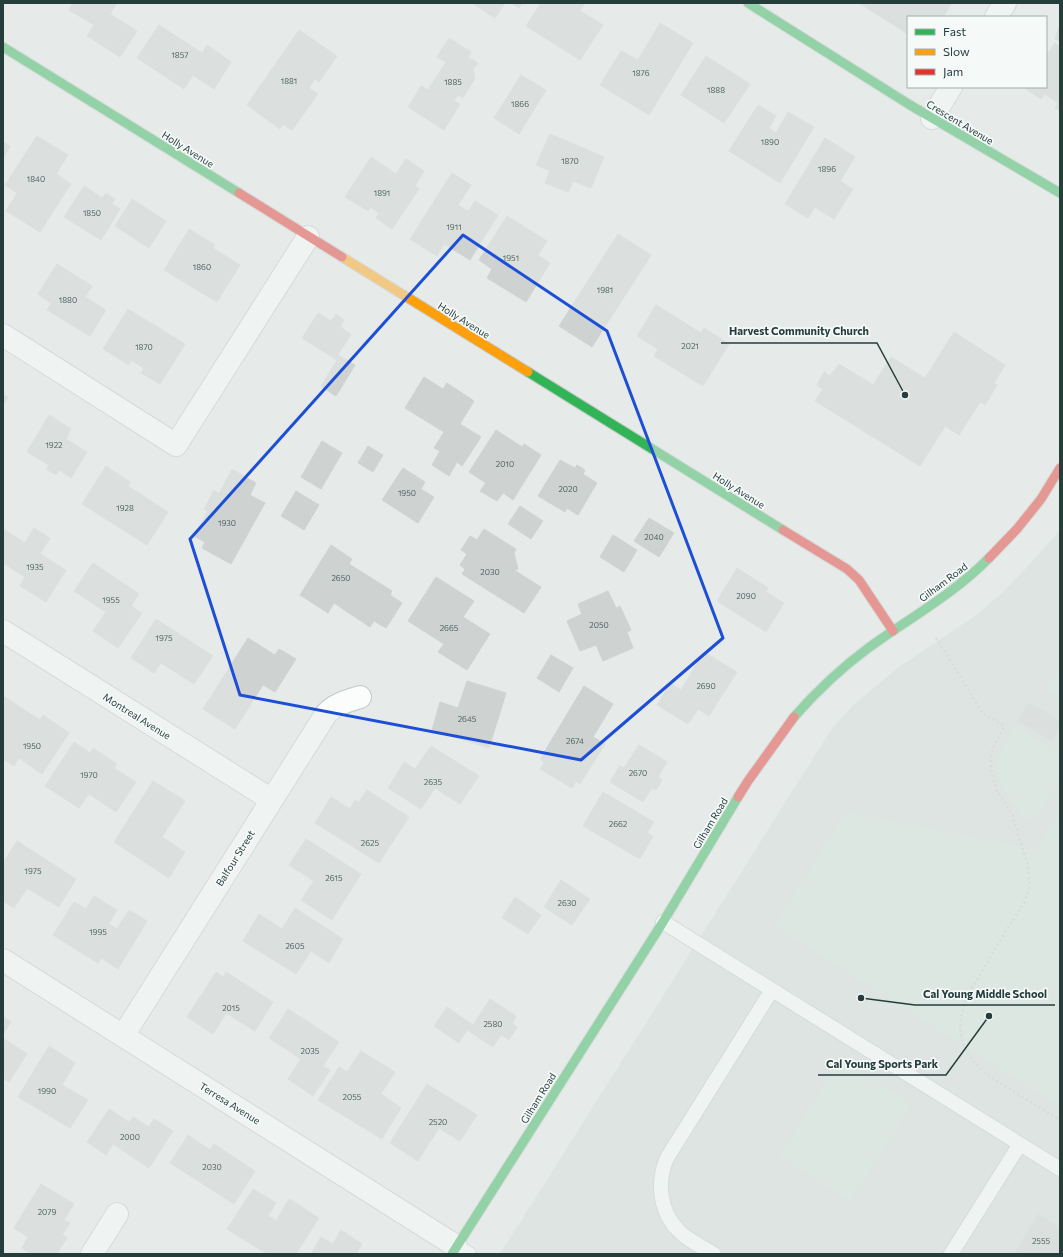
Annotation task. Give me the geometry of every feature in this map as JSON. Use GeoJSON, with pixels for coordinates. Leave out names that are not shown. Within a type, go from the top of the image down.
{"type":"FeatureCollection","features":[{"type":"Feature","properties":{"kind":"street","name":"Crescent Avenue"},"geometry":{"type":"LineString","coordinates":[[748,3],[932,118],[1060,193]]}},
{"type":"Feature","properties":{"kind":"street"},"geometry":{"type":"LineString","coordinates":[[997,16],[1005,3]]}},
{"type":"Feature","properties":{"kind":"street","name":"Holly Avenue"},"geometry":{"type":"LineString","coordinates":[[3,47],[847,569],[859,580],[893,632]]}},
{"type":"Feature","properties":{"kind":"street"},"geometry":{"type":"LineString","coordinates":[[932,118],[950,88]]}},
{"type":"Feature","properties":{"kind":"street"},"geometry":{"type":"LineString","coordinates":[[3,335],[176,445],[308,237]]}},
{"type":"Feature","properties":{"kind":"street","name":"Gilham Road"},"geometry":{"type":"LineString","coordinates":[[459,1251],[663,922],[748,781],[791,720],[816,692],[842,669],[867,649],[953,589],[984,563],[1017,529],[1041,499],[1060,468]]}},
{"type":"Feature","properties":{"kind":"street","name":"Montreal Avenue"},"geometry":{"type":"LineString","coordinates":[[3,631],[272,800]]}},
{"type":"Feature","properties":{"kind":"street","name":"Balfour Street"},"geometry":{"type":"LineString","coordinates":[[123,1036],[326,714],[339,704],[360,697]]}},
{"type":"Feature","properties":{"kind":"street","name":"Terresa Avenue"},"geometry":{"type":"LineString","coordinates":[[3,960],[459,1251]]}},
{"type":"Feature","properties":{"kind":"street"},"geometry":{"type":"LineString","coordinates":[[92,1254],[117,1214]]}},
{"type":"Feature","properties":{"kind":"lane"},"geometry":{"type":"LineString","coordinates":[[663,922],[1060,1169]]}},
{"type":"Feature","properties":{"kind":"lane"},"geometry":{"type":"LineString","coordinates":[[714,1254],[680,1232],[670,1219],[662,1199],[661,1179],[667,1158],[772,990]]}},
{"type":"Feature","properties":{"kind":"lane"},"geometry":{"type":"LineString","coordinates":[[950,1254],[1020,1144]]}},
{"type":"Feature","properties":{"kind":"path"},"geometry":{"type":"LineString","coordinates":[[936,638],[983,713],[1004,726],[993,748],[991,770],[997,791],[1012,814],[1028,865],[1030,880],[1028,895],[1024,903],[968,994],[960,1016],[959,1029],[962,1041],[972,1060],[985,1072],[1060,1120]]}},
{"type":"Feature","properties":{"kind":"highlighted area"},"geometry":{"type":"Polygon","coordinates":[[[463,235],[607,331],[723,638],[581,760],[240,695],[190,539],[463,235]]]}},
{"type":"Feature","properties":{"kind":"shaded area"},"geometry":{"type":"Polygon","coordinates":[[[1060,530],[1060,1254],[500,1254],[831,730],[851,707],[896,669],[976,615],[1002,593],[1060,530]]]}},
{"type":"Feature","properties":{"kind":"green space"},"geometry":{"type":"Polygon","coordinates":[[[1060,667],[1060,697],[1047,690],[1060,667]]]}},
{"type":"Feature","properties":{"kind":"green space"},"geometry":{"type":"Polygon","coordinates":[[[1014,727],[1060,755],[1060,778],[1038,815],[1023,821],[1013,800],[1001,781],[998,765],[1002,749],[1014,727]]]}},
{"type":"Feature","properties":{"kind":"green space"},"geometry":{"type":"Polygon","coordinates":[[[847,812],[1037,850],[1060,814],[1060,1106],[775,926],[847,812]]]}},
{"type":"Feature","properties":{"kind":"green space"},"geometry":{"type":"Polygon","coordinates":[[[840,1060],[911,1104],[850,1200],[780,1156],[840,1060]]]}},
{"type":"Feature","properties":{"kind":"building"},"geometry":{"type":"Polygon","coordinates":[[[73,3],[117,3],[110,14],[137,31],[120,57],[87,36],[94,25],[69,10],[73,3]]]}},
{"type":"Feature","properties":{"kind":"building"},"geometry":{"type":"Polygon","coordinates":[[[472,3],[505,3],[495,18],[472,3]]]}},
{"type":"Feature","properties":{"kind":"building"},"geometry":{"type":"Polygon","coordinates":[[[511,3],[522,3],[519,8],[511,3]]]}},
{"type":"Feature","properties":{"kind":"building"},"geometry":{"type":"Polygon","coordinates":[[[541,3],[585,3],[580,11],[603,25],[580,60],[526,26],[541,3]]]}},
{"type":"Feature","properties":{"kind":"building"},"geometry":{"type":"Polygon","coordinates":[[[859,3],[952,3],[944,16],[907,16],[907,33],[859,3]]]}},
{"type":"Feature","properties":{"kind":"building"},"geometry":{"type":"Polygon","coordinates":[[[660,23],[693,43],[649,115],[600,85],[621,51],[638,60],[660,23]]]}},
{"type":"Feature","properties":{"kind":"building"},"geometry":{"type":"Polygon","coordinates":[[[1060,24],[1060,41],[1055,39],[1060,24]]]}},
{"type":"Feature","properties":{"kind":"building"},"geometry":{"type":"Polygon","coordinates":[[[159,25],[202,53],[207,45],[231,62],[214,89],[193,75],[184,89],[137,58],[159,25]]]}},
{"type":"Feature","properties":{"kind":"building"},"geometry":{"type":"Polygon","coordinates":[[[299,30],[337,56],[319,82],[315,79],[309,88],[318,94],[292,130],[283,124],[280,129],[247,105],[299,30]]]}},
{"type":"Feature","properties":{"kind":"building"},"geometry":{"type":"Polygon","coordinates":[[[449,38],[471,52],[468,57],[478,63],[473,70],[475,78],[463,98],[458,95],[454,101],[460,104],[444,130],[408,107],[421,86],[428,90],[446,62],[437,57],[449,38]]]}},
{"type":"Feature","properties":{"kind":"building"},"geometry":{"type":"Polygon","coordinates":[[[1055,43],[1060,47],[1060,111],[1055,108],[1058,103],[1045,94],[1041,99],[1024,88],[1047,88],[1048,53],[1055,43]]]}},
{"type":"Feature","properties":{"kind":"building"},"geometry":{"type":"Polygon","coordinates":[[[706,56],[750,84],[724,123],[681,95],[706,56]]]}},
{"type":"Feature","properties":{"kind":"building"},"geometry":{"type":"Polygon","coordinates":[[[521,75],[546,90],[519,134],[494,118],[521,75]]]}},
{"type":"Feature","properties":{"kind":"building"},"geometry":{"type":"Polygon","coordinates":[[[758,105],[776,116],[769,128],[776,133],[788,112],[814,127],[780,183],[729,151],[758,105]]]}},
{"type":"Feature","properties":{"kind":"building"},"geometry":{"type":"Polygon","coordinates":[[[550,134],[604,157],[591,188],[573,181],[568,192],[545,183],[550,171],[536,165],[550,134]]]}},
{"type":"Feature","properties":{"kind":"building"},"geometry":{"type":"Polygon","coordinates":[[[37,136],[68,155],[56,174],[71,184],[40,232],[6,211],[17,193],[5,185],[37,136]]]}},
{"type":"Feature","properties":{"kind":"building"},"geometry":{"type":"Polygon","coordinates":[[[825,138],[855,157],[840,181],[853,189],[834,219],[815,207],[808,218],[785,204],[825,138]]]}},
{"type":"Feature","properties":{"kind":"building"},"geometry":{"type":"Polygon","coordinates":[[[3,142],[10,146],[3,158],[3,142]]]}},
{"type":"Feature","properties":{"kind":"building"},"geometry":{"type":"Polygon","coordinates":[[[371,157],[396,174],[406,159],[424,171],[415,186],[419,189],[392,229],[376,218],[379,213],[370,207],[368,211],[345,197],[371,157]]]}},
{"type":"Feature","properties":{"kind":"building"},"geometry":{"type":"Polygon","coordinates":[[[452,173],[471,185],[458,205],[468,211],[475,201],[498,215],[470,260],[444,244],[437,256],[410,239],[452,173]]]}},
{"type":"Feature","properties":{"kind":"building"},"geometry":{"type":"Polygon","coordinates":[[[84,186],[102,198],[106,193],[115,199],[112,204],[120,209],[101,240],[64,217],[84,186]]]}},
{"type":"Feature","properties":{"kind":"building"},"geometry":{"type":"Polygon","coordinates":[[[132,199],[166,221],[149,248],[115,226],[132,199]]]}},
{"type":"Feature","properties":{"kind":"building"},"geometry":{"type":"Polygon","coordinates":[[[507,216],[547,241],[538,255],[550,263],[526,302],[487,278],[492,269],[479,260],[507,216]]]}},
{"type":"Feature","properties":{"kind":"building"},"geometry":{"type":"Polygon","coordinates":[[[189,229],[215,245],[213,248],[240,265],[217,302],[164,270],[189,229]]]}},
{"type":"Feature","properties":{"kind":"building"},"geometry":{"type":"Polygon","coordinates":[[[618,234],[651,255],[592,347],[559,326],[618,234]]]}},
{"type":"Feature","properties":{"kind":"building"},"geometry":{"type":"Polygon","coordinates":[[[57,264],[92,286],[85,297],[106,310],[90,336],[47,310],[51,303],[38,294],[57,264]]]}},
{"type":"Feature","properties":{"kind":"building"},"geometry":{"type":"Polygon","coordinates":[[[656,305],[701,333],[704,328],[729,344],[703,386],[654,356],[658,349],[637,336],[656,305]]]}},
{"type":"Feature","properties":{"kind":"building"},"geometry":{"type":"Polygon","coordinates":[[[128,309],[185,344],[160,384],[141,373],[144,368],[131,360],[129,365],[103,349],[128,309]]]}},
{"type":"Feature","properties":{"kind":"building"},"geometry":{"type":"Polygon","coordinates":[[[318,313],[331,321],[336,314],[344,320],[340,327],[351,334],[338,355],[355,365],[336,396],[321,386],[337,360],[302,338],[318,313]]]}},
{"type":"Feature","properties":{"kind":"building"},"geometry":{"type":"Polygon","coordinates":[[[954,332],[1005,365],[994,383],[997,385],[985,405],[980,402],[959,435],[945,426],[920,466],[815,401],[823,389],[817,385],[824,372],[830,376],[839,364],[873,385],[891,357],[925,378],[954,332]]]}},
{"type":"Feature","properties":{"kind":"building"},"geometry":{"type":"Polygon","coordinates":[[[424,377],[443,389],[447,383],[474,401],[460,424],[481,437],[462,466],[457,462],[449,476],[432,465],[440,451],[434,448],[444,432],[405,408],[424,377]]]}},
{"type":"Feature","properties":{"kind":"building"},"geometry":{"type":"Polygon","coordinates":[[[3,394],[8,397],[3,405],[3,394]]]}},
{"type":"Feature","properties":{"kind":"building"},"geometry":{"type":"Polygon","coordinates":[[[49,415],[71,429],[66,439],[87,452],[71,478],[59,470],[56,475],[46,469],[49,465],[27,452],[49,415]]]}},
{"type":"Feature","properties":{"kind":"building"},"geometry":{"type":"Polygon","coordinates":[[[496,430],[522,447],[524,444],[541,455],[513,500],[503,493],[497,501],[480,491],[486,483],[469,472],[496,430]]]}},
{"type":"Feature","properties":{"kind":"building"},"geometry":{"type":"Polygon","coordinates":[[[322,441],[342,453],[321,489],[301,477],[322,441]]]}},
{"type":"Feature","properties":{"kind":"building"},"geometry":{"type":"Polygon","coordinates":[[[368,446],[383,455],[373,472],[358,463],[368,446]]]}},
{"type":"Feature","properties":{"kind":"building"},"geometry":{"type":"Polygon","coordinates":[[[560,460],[575,468],[577,465],[585,470],[583,474],[597,483],[578,515],[567,508],[565,512],[538,496],[560,460]]]}},
{"type":"Feature","properties":{"kind":"building"},"geometry":{"type":"Polygon","coordinates":[[[106,466],[130,482],[128,486],[168,512],[147,545],[82,504],[106,466]]]}},
{"type":"Feature","properties":{"kind":"building"},"geometry":{"type":"Polygon","coordinates":[[[403,468],[425,482],[421,489],[434,497],[418,523],[382,500],[403,468]]]}},
{"type":"Feature","properties":{"kind":"building"},"geometry":{"type":"Polygon","coordinates":[[[232,469],[256,483],[250,495],[265,503],[231,564],[202,548],[205,542],[194,536],[208,511],[204,509],[214,490],[219,494],[232,469]]]}},
{"type":"Feature","properties":{"kind":"building"},"geometry":{"type":"Polygon","coordinates":[[[296,491],[319,505],[304,530],[281,516],[296,491]]]}},
{"type":"Feature","properties":{"kind":"building"},"geometry":{"type":"Polygon","coordinates":[[[520,506],[543,521],[531,539],[508,524],[520,506]]]}},
{"type":"Feature","properties":{"kind":"building"},"geometry":{"type":"Polygon","coordinates":[[[649,518],[674,533],[659,557],[634,541],[649,518]]]}},
{"type":"Feature","properties":{"kind":"building"},"geometry":{"type":"Polygon","coordinates":[[[34,528],[50,538],[40,554],[66,570],[46,602],[20,586],[25,577],[3,563],[3,534],[5,530],[25,543],[34,528]]]}},
{"type":"Feature","properties":{"kind":"building"},"geometry":{"type":"Polygon","coordinates":[[[484,529],[516,549],[514,553],[518,569],[514,570],[541,587],[524,613],[462,574],[465,569],[460,565],[467,554],[461,550],[470,536],[477,540],[484,529]]]}},
{"type":"Feature","properties":{"kind":"building"},"geometry":{"type":"Polygon","coordinates":[[[613,535],[637,550],[624,572],[600,557],[613,535]]]}},
{"type":"Feature","properties":{"kind":"building"},"geometry":{"type":"Polygon","coordinates":[[[331,545],[352,559],[349,564],[392,591],[390,595],[402,603],[386,628],[374,621],[370,627],[334,603],[328,613],[300,595],[331,545]]]}},
{"type":"Feature","properties":{"kind":"building"},"geometry":{"type":"Polygon","coordinates":[[[93,563],[139,594],[131,606],[142,613],[118,648],[93,631],[106,612],[74,591],[93,563]]]}},
{"type":"Feature","properties":{"kind":"building"},"geometry":{"type":"Polygon","coordinates":[[[737,568],[768,588],[766,592],[784,603],[766,632],[717,601],[737,568]]]}},
{"type":"Feature","properties":{"kind":"building"},"geometry":{"type":"Polygon","coordinates":[[[436,577],[474,601],[463,617],[490,634],[467,670],[438,652],[444,644],[408,621],[436,577]]]}},
{"type":"Feature","properties":{"kind":"building"},"geometry":{"type":"Polygon","coordinates":[[[608,591],[616,608],[620,606],[631,630],[627,632],[633,648],[603,661],[596,645],[580,651],[567,621],[582,614],[578,604],[608,591]]]}},
{"type":"Feature","properties":{"kind":"building"},"geometry":{"type":"Polygon","coordinates":[[[156,619],[213,656],[194,684],[161,663],[154,673],[131,658],[156,619]]]}},
{"type":"Feature","properties":{"kind":"building"},"geometry":{"type":"Polygon","coordinates":[[[248,638],[275,655],[279,649],[296,659],[275,692],[263,685],[235,729],[203,709],[248,638]]]}},
{"type":"Feature","properties":{"kind":"building"},"geometry":{"type":"Polygon","coordinates":[[[704,652],[737,672],[709,716],[698,709],[688,724],[657,705],[670,683],[681,690],[704,652]]]}},
{"type":"Feature","properties":{"kind":"building"},"geometry":{"type":"Polygon","coordinates":[[[551,655],[573,668],[559,692],[537,678],[551,655]]]}},
{"type":"Feature","properties":{"kind":"building"},"geometry":{"type":"Polygon","coordinates":[[[467,681],[506,693],[489,748],[432,730],[440,702],[458,708],[467,681]]]}},
{"type":"Feature","properties":{"kind":"building"},"geometry":{"type":"Polygon","coordinates":[[[584,686],[613,704],[593,737],[605,744],[580,784],[576,781],[572,788],[540,769],[544,762],[540,759],[584,686]]]}},
{"type":"Feature","properties":{"kind":"building"},"geometry":{"type":"Polygon","coordinates":[[[3,696],[40,720],[43,715],[69,733],[42,774],[19,758],[14,766],[3,759],[3,696]]]}},
{"type":"Feature","properties":{"kind":"building"},"geometry":{"type":"Polygon","coordinates":[[[1029,703],[1060,721],[1060,728],[1052,741],[1018,721],[1029,703]]]}},
{"type":"Feature","properties":{"kind":"building"},"geometry":{"type":"Polygon","coordinates":[[[74,742],[90,753],[93,748],[117,764],[114,768],[136,782],[116,812],[89,794],[79,808],[45,786],[74,742]]]}},
{"type":"Feature","properties":{"kind":"building"},"geometry":{"type":"Polygon","coordinates":[[[639,745],[667,762],[658,777],[662,780],[656,790],[652,788],[643,802],[610,782],[620,766],[624,768],[639,745]]]}},
{"type":"Feature","properties":{"kind":"building"},"geometry":{"type":"Polygon","coordinates":[[[431,746],[479,776],[460,804],[435,788],[421,809],[388,788],[404,762],[415,769],[431,746]]]}},
{"type":"Feature","properties":{"kind":"building"},"geometry":{"type":"Polygon","coordinates":[[[153,781],[185,801],[162,837],[185,852],[169,878],[114,842],[153,781]]]}},
{"type":"Feature","properties":{"kind":"building"},"geometry":{"type":"Polygon","coordinates":[[[367,790],[409,817],[379,863],[315,823],[331,797],[350,809],[355,800],[359,802],[367,790]]]}},
{"type":"Feature","properties":{"kind":"building"},"geometry":{"type":"Polygon","coordinates":[[[603,792],[654,822],[647,833],[653,836],[640,859],[583,826],[603,792]]]}},
{"type":"Feature","properties":{"kind":"building"},"geometry":{"type":"Polygon","coordinates":[[[306,839],[361,874],[332,920],[301,900],[314,881],[289,865],[306,839]]]}},
{"type":"Feature","properties":{"kind":"building"},"geometry":{"type":"Polygon","coordinates":[[[17,841],[76,879],[59,907],[27,888],[14,908],[3,901],[3,863],[17,841]]]}},
{"type":"Feature","properties":{"kind":"building"},"geometry":{"type":"Polygon","coordinates":[[[561,880],[590,899],[572,925],[544,907],[561,880]]]}},
{"type":"Feature","properties":{"kind":"building"},"geometry":{"type":"Polygon","coordinates":[[[94,896],[117,910],[109,924],[117,929],[129,910],[147,921],[118,969],[101,958],[98,963],[53,935],[74,902],[86,909],[94,896]]]}},
{"type":"Feature","properties":{"kind":"building"},"geometry":{"type":"Polygon","coordinates":[[[515,897],[541,915],[528,934],[502,918],[515,897]]]}},
{"type":"Feature","properties":{"kind":"building"},"geometry":{"type":"Polygon","coordinates":[[[295,908],[343,939],[329,963],[311,951],[296,974],[243,941],[259,914],[282,929],[295,908]]]}},
{"type":"Feature","properties":{"kind":"building"},"geometry":{"type":"Polygon","coordinates":[[[216,972],[223,977],[226,972],[273,1002],[255,1031],[226,1013],[213,1034],[187,1017],[216,972]]]}},
{"type":"Feature","properties":{"kind":"building"},"geometry":{"type":"Polygon","coordinates":[[[490,999],[516,1016],[512,1023],[517,1027],[509,1040],[501,1035],[493,1047],[467,1030],[459,1043],[434,1026],[447,1007],[473,1025],[490,999]]]}},
{"type":"Feature","properties":{"kind":"building"},"geometry":{"type":"Polygon","coordinates":[[[288,1009],[339,1042],[323,1066],[330,1070],[313,1096],[288,1079],[301,1059],[269,1038],[288,1009]]]}},
{"type":"Feature","properties":{"kind":"building"},"geometry":{"type":"Polygon","coordinates":[[[3,1017],[11,1022],[3,1034],[3,1017]]]}},
{"type":"Feature","properties":{"kind":"building"},"geometry":{"type":"Polygon","coordinates":[[[3,1038],[27,1054],[9,1082],[3,1078],[3,1038]]]}},
{"type":"Feature","properties":{"kind":"building"},"geometry":{"type":"Polygon","coordinates":[[[49,1046],[75,1063],[62,1085],[88,1100],[70,1128],[18,1097],[49,1046]]]}},
{"type":"Feature","properties":{"kind":"building"},"geometry":{"type":"Polygon","coordinates":[[[361,1051],[395,1072],[381,1094],[401,1108],[382,1139],[318,1100],[339,1067],[347,1072],[361,1051]]]}},
{"type":"Feature","properties":{"kind":"building"},"geometry":{"type":"Polygon","coordinates":[[[427,1084],[477,1115],[460,1141],[439,1128],[418,1161],[390,1143],[427,1084]]]}},
{"type":"Feature","properties":{"kind":"building"},"geometry":{"type":"Polygon","coordinates":[[[109,1109],[129,1122],[133,1117],[149,1127],[154,1119],[173,1131],[149,1168],[113,1144],[106,1155],[87,1142],[109,1109]]]}},
{"type":"Feature","properties":{"kind":"building"},"geometry":{"type":"Polygon","coordinates":[[[188,1135],[210,1150],[214,1144],[255,1171],[234,1204],[170,1163],[188,1135]]]}},
{"type":"Feature","properties":{"kind":"building"},"geometry":{"type":"Polygon","coordinates":[[[41,1184],[74,1204],[64,1220],[70,1223],[62,1235],[67,1238],[57,1254],[32,1254],[22,1248],[28,1237],[14,1228],[41,1184]]]}},
{"type":"Feature","properties":{"kind":"building"},"geometry":{"type":"Polygon","coordinates":[[[253,1189],[276,1203],[268,1216],[276,1221],[289,1199],[319,1218],[296,1254],[267,1254],[227,1229],[253,1189]]]}},
{"type":"Feature","properties":{"kind":"building"},"geometry":{"type":"Polygon","coordinates":[[[1038,1214],[1060,1228],[1060,1254],[1014,1254],[1038,1214]]]}},
{"type":"Feature","properties":{"kind":"building"},"geometry":{"type":"Polygon","coordinates":[[[341,1230],[362,1244],[356,1254],[311,1254],[321,1237],[333,1244],[341,1230]]]}},
{"type":"Feature","properties":{"kind":"traffic: fast"},"geometry":{"type":"LineString","coordinates":[[748,3],[910,105],[1060,193]]}},
{"type":"Feature","properties":{"kind":"traffic: fast"},"geometry":{"type":"LineString","coordinates":[[3,47],[239,193]]}},
{"type":"Feature","properties":{"kind":"traffic: fast"},"geometry":{"type":"LineString","coordinates":[[528,372],[783,530]]}},
{"type":"Feature","properties":{"kind":"traffic: fast"},"geometry":{"type":"LineString","coordinates":[[794,717],[847,665],[867,649],[946,595],[989,558]]}},
{"type":"Feature","properties":{"kind":"traffic: fast"},"geometry":{"type":"LineString","coordinates":[[452,1254],[663,922],[738,797]]}},
{"type":"Feature","properties":{"kind":"traffic: slow"},"geometry":{"type":"LineString","coordinates":[[342,257],[528,372]]}},
{"type":"Feature","properties":{"kind":"traffic: jam"},"geometry":{"type":"LineString","coordinates":[[239,193],[342,257]]}},
{"type":"Feature","properties":{"kind":"traffic: jam"},"geometry":{"type":"LineString","coordinates":[[989,558],[1017,529],[1041,499],[1060,468]]}},
{"type":"Feature","properties":{"kind":"traffic: jam"},"geometry":{"type":"LineString","coordinates":[[783,530],[847,569],[859,580],[893,631]]}},
{"type":"Feature","properties":{"kind":"traffic: jam"},"geometry":{"type":"LineString","coordinates":[[738,797],[794,717]]}},
{"type":"Feature","properties":{"kind":"place","name":"Harvest Community Church"},"geometry":{"type":"Point","coordinates":[905,395]}},
{"type":"Feature","properties":{"kind":"place","name":"Cal Young Middle School"},"geometry":{"type":"Point","coordinates":[861,998]}},
{"type":"Feature","properties":{"kind":"place","name":"Cal Young Sports Park"},"geometry":{"type":"Point","coordinates":[989,1016]}}]}
